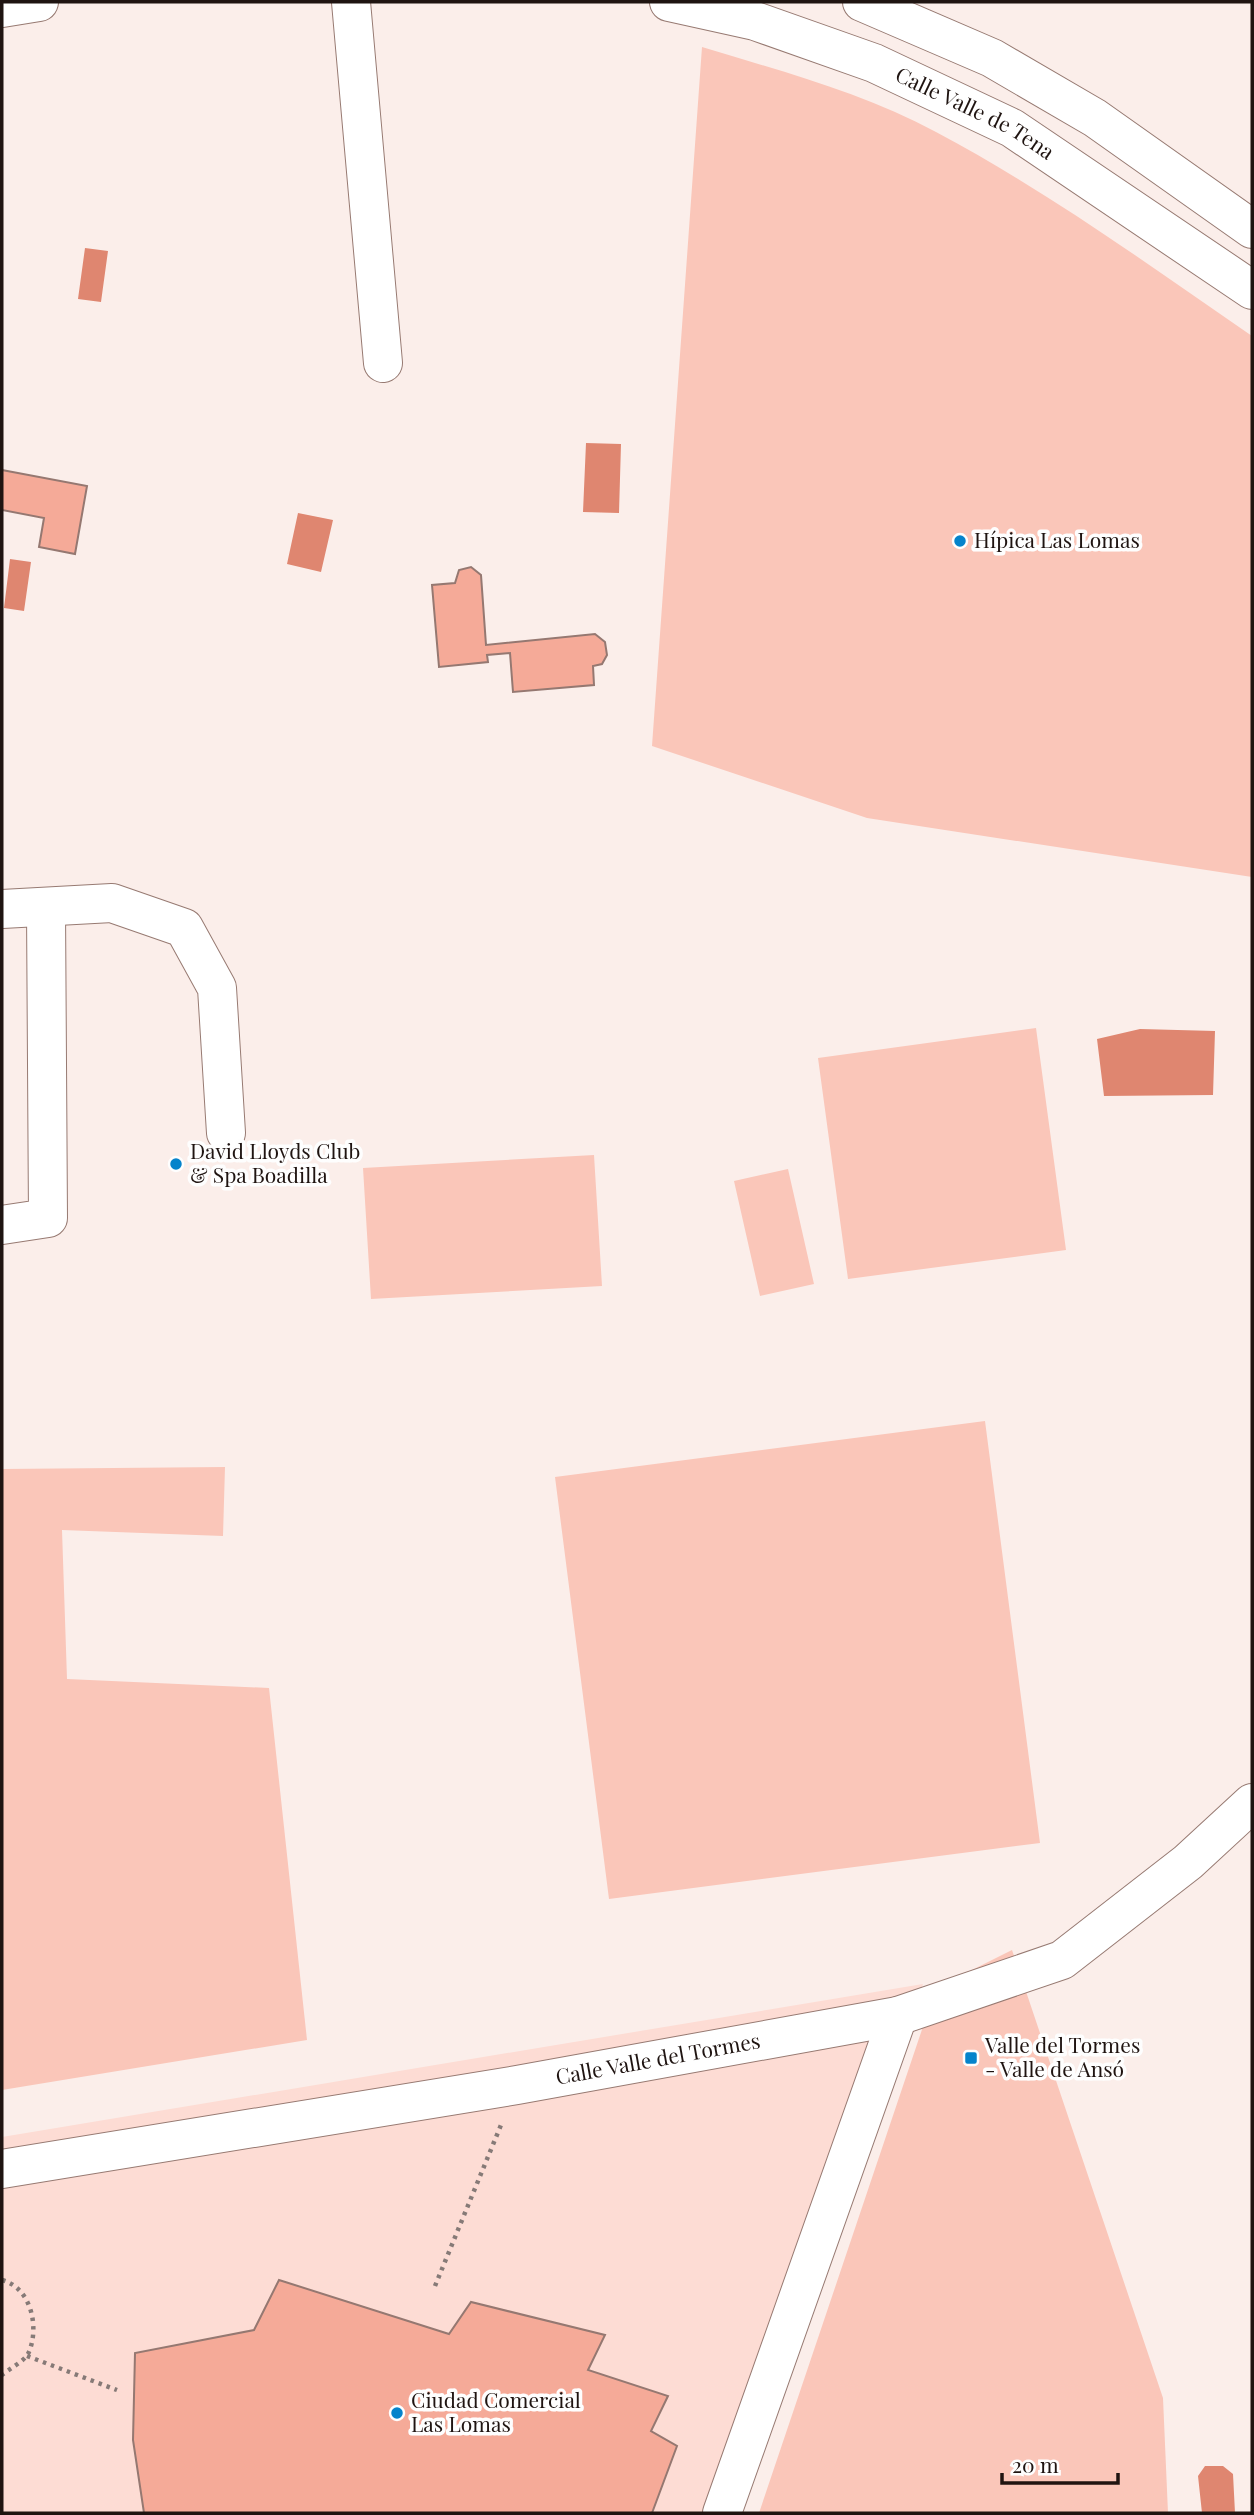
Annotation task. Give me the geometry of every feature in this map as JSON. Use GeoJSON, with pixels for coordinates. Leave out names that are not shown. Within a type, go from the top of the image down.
{"type":"FeatureCollection","features":[{"type":"Feature","properties":{"kind":"street"},"geometry":{"type":"LineString","coordinates":[[351,2],[383,363]]}},
{"type":"Feature","properties":{"kind":"street","name":"Calle Valle de Tena"},"geometry":{"type":"LineString","coordinates":[[669,2],[755,21],[874,63],[1012,128],[1252,290]]}},
{"type":"Feature","properties":{"kind":"street"},"geometry":{"type":"LineString","coordinates":[[862,2],[992,58],[1095,118],[1252,229]]}},
{"type":"Feature","properties":{"kind":"street"},"geometry":{"type":"LineString","coordinates":[[2,34],[23,5]]}},
{"type":"Feature","properties":{"kind":"street"},"geometry":{"type":"LineString","coordinates":[[2,909],[46,909],[111,903],[184,928],[217,988],[226,1133]]}},
{"type":"Feature","properties":{"kind":"street"},"geometry":{"type":"LineString","coordinates":[[2,1225],[48,1218],[46,909]]}},
{"type":"Feature","properties":{"kind":"street","name":"Calle Valle del Tormes"},"geometry":{"type":"LineString","coordinates":[[2,2169],[517,2085],[898,2016],[1062,1961],[1188,1862],[1252,1803]]}},
{"type":"Feature","properties":{"kind":"street"},"geometry":{"type":"LineString","coordinates":[[722,2513],[898,2016]]}},
{"type":"Feature","properties":{"kind":"path"},"geometry":{"type":"LineString","coordinates":[[435,2286],[517,2085]]}},
{"type":"Feature","properties":{"kind":"path"},"geometry":{"type":"LineString","coordinates":[[2,2280],[28,2301],[35,2328],[27,2356],[2,2375]]}},
{"type":"Feature","properties":{"kind":"path"},"geometry":{"type":"LineString","coordinates":[[27,2356],[117,2390]]}},
{"type":"Feature","properties":{"kind":"shaded area","name":"Hípica Las Lomas"},"geometry":{"type":"Polygon","coordinates":[[[702,47],[851,94],[936,132],[1058,204],[1252,336],[1252,877],[867,818],[652,746],[702,47]]]}},
{"type":"Feature","properties":{"kind":"shaded area"},"geometry":{"type":"Polygon","coordinates":[[[85,248],[108,251],[101,302],[78,299],[85,248]]]}},
{"type":"Feature","properties":{"kind":"shaded area"},"geometry":{"type":"Polygon","coordinates":[[[586,443],[621,444],[619,513],[583,512],[586,443]]]}},
{"type":"Feature","properties":{"kind":"shaded area"},"geometry":{"type":"Polygon","coordinates":[[[298,513],[333,520],[321,572],[287,564],[298,513]]]}},
{"type":"Feature","properties":{"kind":"shaded area"},"geometry":{"type":"Polygon","coordinates":[[[10,559],[31,562],[24,611],[4,608],[10,559]]]}},
{"type":"Feature","properties":{"kind":"shaded area"},"geometry":{"type":"Polygon","coordinates":[[[1036,1028],[1066,1250],[848,1279],[818,1058],[1036,1028]]]}},
{"type":"Feature","properties":{"kind":"shaded area"},"geometry":{"type":"Polygon","coordinates":[[[1140,1029],[1215,1031],[1213,1095],[1104,1096],[1097,1039],[1140,1029]]]}},
{"type":"Feature","properties":{"kind":"shaded area"},"geometry":{"type":"Polygon","coordinates":[[[594,1155],[602,1286],[371,1299],[363,1168],[594,1155]]]}},
{"type":"Feature","properties":{"kind":"shaded area"},"geometry":{"type":"Polygon","coordinates":[[[788,1169],[814,1284],[760,1296],[734,1181],[788,1169]]]}},
{"type":"Feature","properties":{"kind":"shaded area"},"geometry":{"type":"Polygon","coordinates":[[[985,1421],[1040,1843],[609,1899],[555,1477],[985,1421]]]}},
{"type":"Feature","properties":{"kind":"shaded area"},"geometry":{"type":"Polygon","coordinates":[[[225,1467],[223,1536],[62,1530],[67,1679],[269,1688],[307,2040],[2,2090],[2,1469],[225,1467]]]}},
{"type":"Feature","properties":{"kind":"shaded area"},"geometry":{"type":"Polygon","coordinates":[[[1012,1950],[1163,2398],[1168,2513],[759,2513],[936,1988],[1012,1950]]]}},
{"type":"Feature","properties":{"kind":"shaded area"},"geometry":{"type":"Polygon","coordinates":[[[923,1984],[741,2513],[2,2513],[2,2137],[923,1984]]]}},
{"type":"Feature","properties":{"kind":"shaded area"},"geometry":{"type":"Polygon","coordinates":[[[1205,2466],[1223,2466],[1233,2474],[1235,2513],[1202,2513],[1198,2476],[1205,2466]]]}},
{"type":"Feature","properties":{"kind":"building"},"geometry":{"type":"Polygon","coordinates":[[[2,470],[87,486],[75,554],[39,547],[44,518],[2,510],[2,470]]]}},
{"type":"Feature","properties":{"kind":"building"},"geometry":{"type":"Polygon","coordinates":[[[471,567],[481,575],[486,645],[595,634],[605,642],[607,655],[602,664],[593,666],[594,685],[513,692],[510,653],[487,655],[488,662],[439,667],[432,585],[455,583],[459,570],[471,567]]]}},
{"type":"Feature","properties":{"kind":"building","name":"Ciudad Comercial Las Lomas"},"geometry":{"type":"Polygon","coordinates":[[[279,2280],[449,2334],[471,2302],[605,2335],[588,2370],[668,2396],[651,2431],[677,2446],[652,2513],[144,2513],[133,2440],[135,2353],[254,2330],[279,2280]]]}},
{"type":"Feature","properties":{"kind":"place","name":"Hípica Las Lomas"},"geometry":{"type":"Point","coordinates":[960,541]}},
{"type":"Feature","properties":{"kind":"place","name":"David Lloyds Club & Spa Boadilla"},"geometry":{"type":"Point","coordinates":[176,1164]}},
{"type":"Feature","properties":{"kind":"place","name":"Valle del Tormes - Valle de Ansó"},"geometry":{"type":"Point","coordinates":[971,2058]}},
{"type":"Feature","properties":{"kind":"place","name":"Ciudad Comercial Las Lomas"},"geometry":{"type":"Point","coordinates":[397,2413]}}]}
